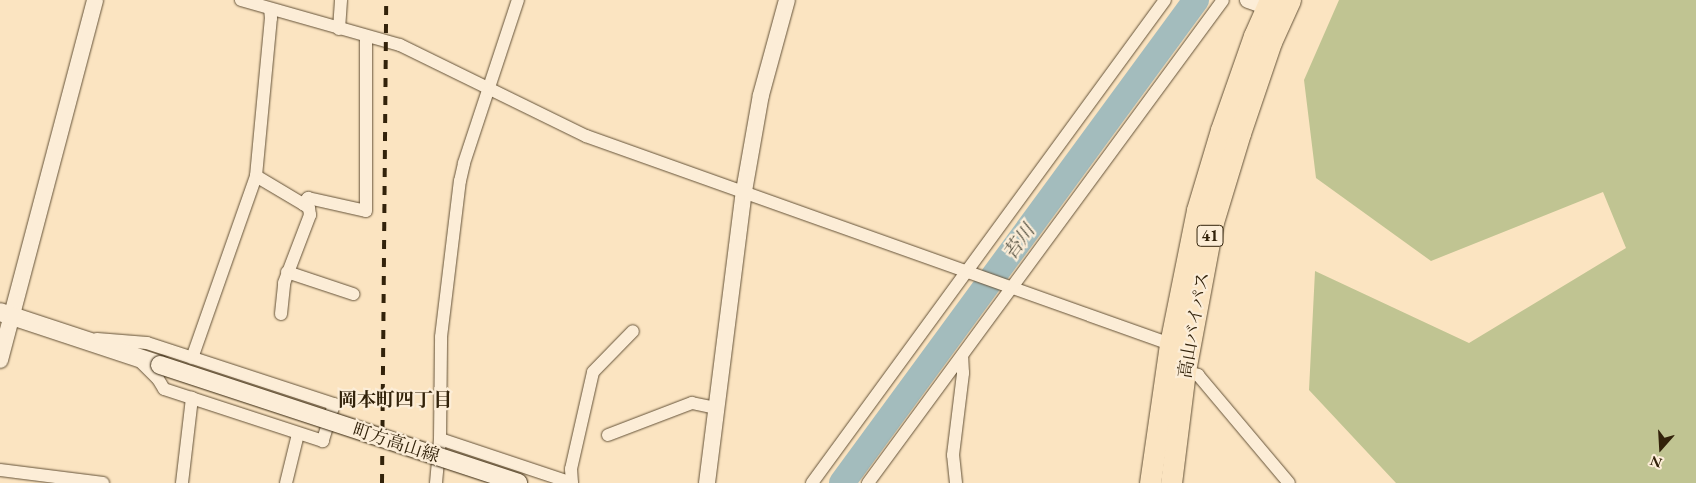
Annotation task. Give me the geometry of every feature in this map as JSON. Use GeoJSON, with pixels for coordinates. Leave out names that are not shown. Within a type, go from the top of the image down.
{"type":"FeatureCollection","features":[{"type":"Feature","properties":{"kind":"highway","name":"高山バイパス"},"geometry":{"type":"LineString","coordinates":[[1150,483],[1170,344],[1196,210],[1221,130],[1272,4]]}},
{"type":"Feature","properties":{"kind":"highway","name":"高山バイパス"},"geometry":{"type":"LineString","coordinates":[[1171,483],[1185,371],[1219,198],[1272,4]]}},
{"type":"Feature","properties":{"kind":"main road"},"geometry":{"type":"LineString","coordinates":[[6,314],[135,356]]}},
{"type":"Feature","properties":{"kind":"main road","name":"町方高山線"},"geometry":{"type":"LineString","coordinates":[[135,356],[518,483]]}},
{"type":"Feature","properties":{"kind":"street"},"geometry":{"type":"LineString","coordinates":[[0,360],[6,314],[95,0]]}},
{"type":"Feature","properties":{"kind":"street"},"geometry":{"type":"LineString","coordinates":[[242,0],[420,53],[443,64],[448,70],[586,136],[1170,344]]}},
{"type":"Feature","properties":{"kind":"street"},"geometry":{"type":"LineString","coordinates":[[339,29],[341,0]]}},
{"type":"Feature","properties":{"kind":"street"},"geometry":{"type":"LineString","coordinates":[[440,482],[441,337],[460,181],[464,163],[518,0]]}},
{"type":"Feature","properties":{"kind":"street"},"geometry":{"type":"LineString","coordinates":[[707,483],[744,191],[761,95],[787,0]]}},
{"type":"Feature","properties":{"kind":"street"},"geometry":{"type":"LineString","coordinates":[[812,483],[970,273],[1165,0]]}},
{"type":"Feature","properties":{"kind":"street"},"geometry":{"type":"LineString","coordinates":[[868,483],[962,356],[1010,287],[1223,0]]}},
{"type":"Feature","properties":{"kind":"street"},"geometry":{"type":"LineString","coordinates":[[192,358],[256,176],[271,18],[270,9]]}},
{"type":"Feature","properties":{"kind":"street"},"geometry":{"type":"LineString","coordinates":[[303,204],[308,198],[366,211],[366,36]]}},
{"type":"Feature","properties":{"kind":"street"},"geometry":{"type":"LineString","coordinates":[[256,176],[309,208],[310,215],[287,272],[280,314]]}},
{"type":"Feature","properties":{"kind":"street"},"geometry":{"type":"LineString","coordinates":[[287,272],[353,294]]}},
{"type":"Feature","properties":{"kind":"street"},"geometry":{"type":"LineString","coordinates":[[440,439],[572,483],[571,469],[593,372],[633,330]]}},
{"type":"Feature","properties":{"kind":"street"},"geometry":{"type":"LineString","coordinates":[[77,337],[148,343],[334,404],[323,441],[164,389],[158,379],[135,356]]}},
{"type":"Feature","properties":{"kind":"street"},"geometry":{"type":"LineString","coordinates":[[956,483],[953,455],[963,373],[962,356]]}},
{"type":"Feature","properties":{"kind":"street"},"geometry":{"type":"LineString","coordinates":[[1185,371],[1198,375],[1289,483]]}},
{"type":"Feature","properties":{"kind":"street"},"geometry":{"type":"LineString","coordinates":[[182,483],[192,398]]}},
{"type":"Feature","properties":{"kind":"street"},"geometry":{"type":"LineString","coordinates":[[608,435],[692,402],[716,408]]}},
{"type":"Feature","properties":{"kind":"street"},"geometry":{"type":"LineString","coordinates":[[286,483],[298,434]]}},
{"type":"Feature","properties":{"kind":"street"},"geometry":{"type":"LineString","coordinates":[[0,470],[95,482]]}},
{"type":"Feature","properties":{"kind":"green space"},"geometry":{"type":"Polygon","coordinates":[[[1339,0],[1696,0],[1696,483],[1396,483],[1309,390],[1315,271],[1469,343],[1626,248],[1603,192],[1431,261],[1316,178],[1304,80],[1339,0]]]}},
{"type":"Feature","properties":{"kind":"waterway","name":"苔川"},"geometry":{"type":"LineString","coordinates":[[842,483],[1196,0]]}},
{"type":"Feature","properties":{"kind":"railway"},"geometry":{"type":"LineString","coordinates":[[382,483],[386,0]]}},
{"type":"Feature","properties":{"kind":"district","name":"岡本町四丁目"},"geometry":{"type":"Point","coordinates":[395,400]}}]}
